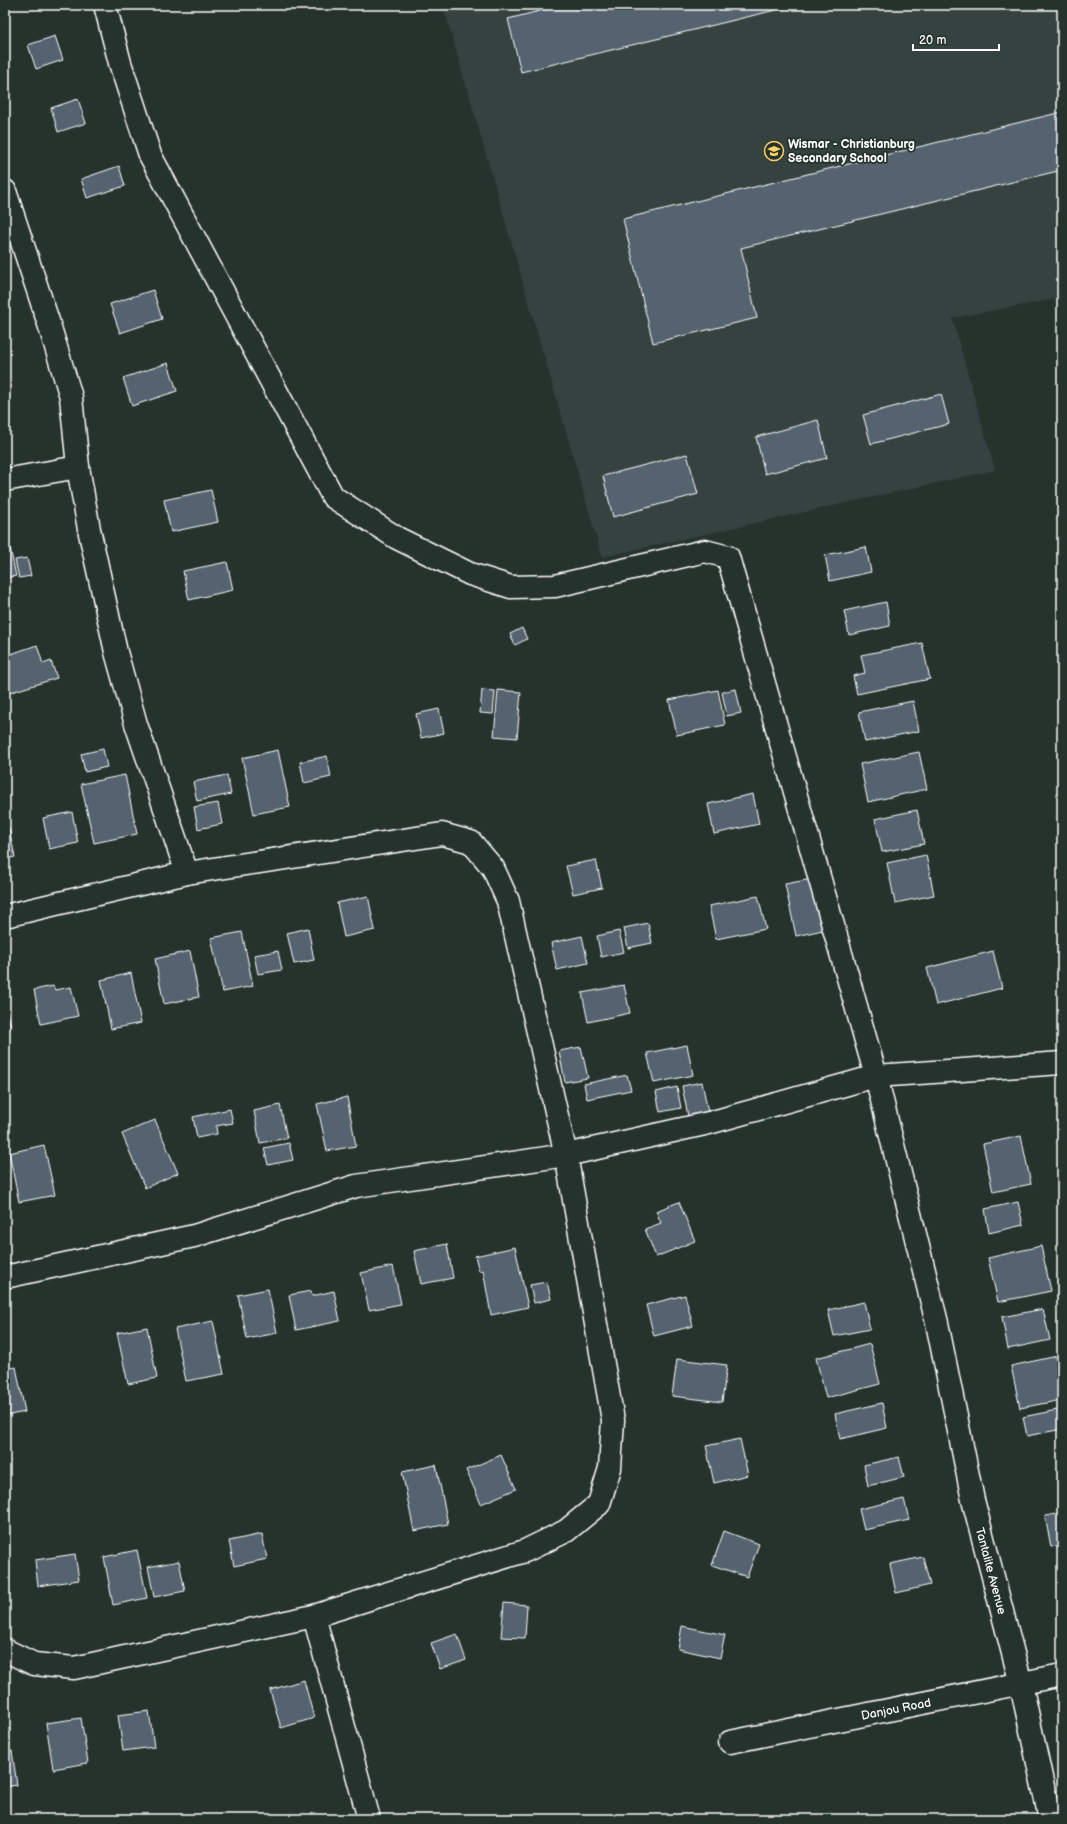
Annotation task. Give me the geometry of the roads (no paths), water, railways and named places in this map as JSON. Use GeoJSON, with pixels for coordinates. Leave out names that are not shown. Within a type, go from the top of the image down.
{"type":"FeatureCollection","features":[{"type":"Feature","properties":{"kind":"street","name":"Tantalite Avenue"},"geometry":{"type":"LineString","coordinates":[[105,5],[120,63],[150,155],[333,497],[397,538],[470,574],[511,587],[555,586],[705,551],[728,557],[876,1076],[937,1323],[973,1500],[1021,1684],[1050,1819]]}},
{"type":"Feature","properties":{"kind":"street"},"geometry":{"type":"LineString","coordinates":[[5,191],[50,324],[71,397],[78,467],[89,528],[116,652],[136,724],[187,873]]}},
{"type":"Feature","properties":{"kind":"street"},"geometry":{"type":"LineString","coordinates":[[5,480],[78,467]]}},
{"type":"Feature","properties":{"kind":"street"},"geometry":{"type":"LineString","coordinates":[[5,916],[187,873],[442,834],[471,842],[494,868],[508,901],[566,1155],[613,1420],[610,1468],[599,1504],[566,1531],[525,1551],[314,1616],[74,1668],[34,1664],[5,1650]]}},
{"type":"Feature","properties":{"kind":"street"},"geometry":{"type":"LineString","coordinates":[[5,1277],[194,1236],[356,1186],[566,1155],[709,1124],[876,1076],[1062,1062]]}},
{"type":"Feature","properties":{"kind":"street"},"geometry":{"type":"LineString","coordinates":[[314,1616],[369,1819]]}},
{"type":"Feature","properties":{"kind":"street","name":"Danjou Road"},"geometry":{"type":"LineString","coordinates":[[730,1742],[1062,1675]]}},
{"type":"Feature","properties":{"kind":"place","name":"Wismar - Christianburg Secondary School"},"geometry":{"type":"Point","coordinates":[774,151]}}]}
